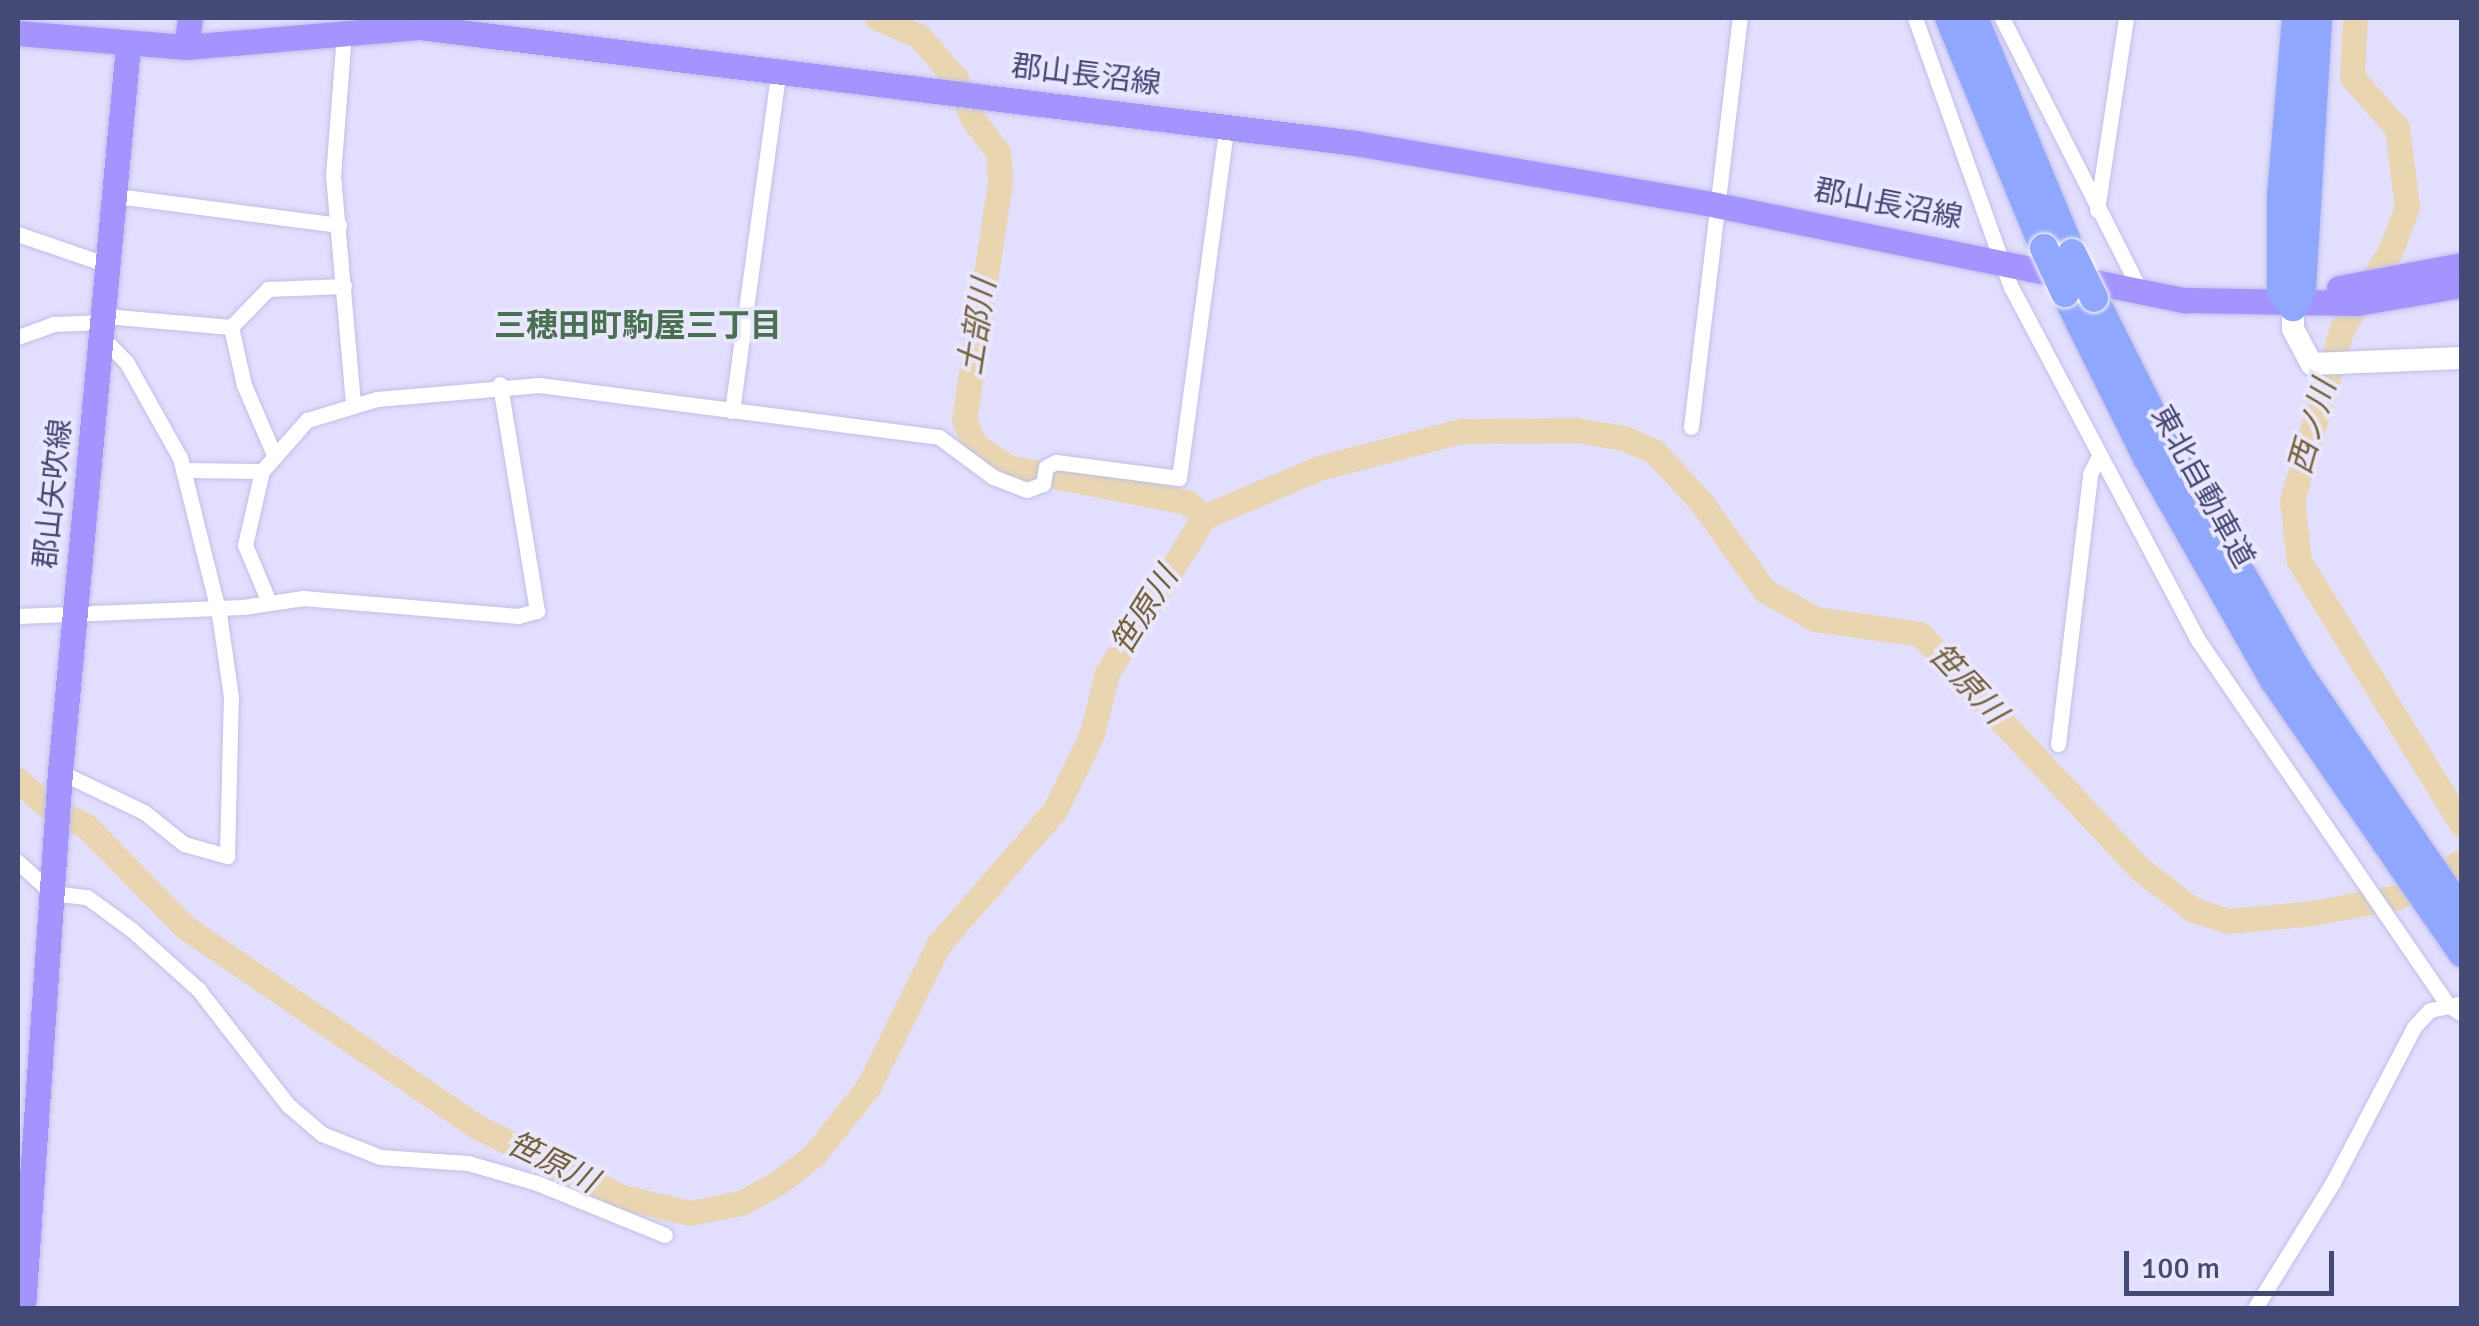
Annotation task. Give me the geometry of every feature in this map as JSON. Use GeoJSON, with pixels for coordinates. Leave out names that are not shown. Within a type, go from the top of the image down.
{"type":"FeatureCollection","features":[{"type":"Feature","properties":{"kind":"highway","name":"東北自動車道"},"geometry":{"type":"LineString","coordinates":[[1948,18],[2058,250],[2094,298],[2215,530],[2388,808],[2451,919],[2462,953]]}},
{"type":"Feature","properties":{"kind":"highway","name":"東北自動車道"},"geometry":{"type":"LineString","coordinates":[[1974,18],[2058,250],[2065,293],[2190,537],[2354,803],[2451,919]]}},
{"type":"Feature","properties":{"kind":"highway"},"geometry":{"type":"LineString","coordinates":[[2292,295],[2296,18]]}},
{"type":"Feature","properties":{"kind":"highway"},"geometry":{"type":"LineString","coordinates":[[2292,295],[2318,18]]}},
{"type":"Feature","properties":{"kind":"main road"},"geometry":{"type":"LineString","coordinates":[[186,47],[190,18]]}},
{"type":"Feature","properties":{"kind":"main road","name":"郡山長沼線"},"geometry":{"type":"LineString","coordinates":[[18,33],[128,46],[186,47],[419,27],[1227,125],[1716,205],[2185,300],[2344,296],[2462,284]]}},
{"type":"Feature","properties":{"kind":"main road","name":"郡山矢吹線"},"geometry":{"type":"LineString","coordinates":[[23,1308],[27,1104],[52,890],[128,46]]}},
{"type":"Feature","properties":{"kind":"main road","name":"郡山長沼線"},"geometry":{"type":"LineString","coordinates":[[2378,292],[2462,265]]}},
{"type":"Feature","properties":{"kind":"street"},"geometry":{"type":"LineString","coordinates":[[1690,427],[1740,18]]}},
{"type":"Feature","properties":{"kind":"street"},"geometry":{"type":"LineString","coordinates":[[1915,18],[2000,260],[2198,640],[2457,1007],[2430,1010],[2414,1028],[2332,1184],[2255,1308]]}},
{"type":"Feature","properties":{"kind":"street"},"geometry":{"type":"LineString","coordinates":[[2002,18],[2139,288]]}},
{"type":"Feature","properties":{"kind":"street"},"geometry":{"type":"LineString","coordinates":[[2098,210],[2126,18]]}},
{"type":"Feature","properties":{"kind":"street"},"geometry":{"type":"LineString","coordinates":[[344,32],[333,176],[353,402]]}},
{"type":"Feature","properties":{"kind":"street"},"geometry":{"type":"LineString","coordinates":[[732,411],[778,73]]}},
{"type":"Feature","properties":{"kind":"street"},"geometry":{"type":"LineString","coordinates":[[268,600],[245,545],[262,471],[307,420],[353,402],[500,384],[938,438],[993,477],[1027,490],[1056,462],[1143,477],[1184,474],[1227,125]]}},
{"type":"Feature","properties":{"kind":"street"},"geometry":{"type":"LineString","coordinates":[[116,196],[339,225]]}},
{"type":"Feature","properties":{"kind":"street"},"geometry":{"type":"LineString","coordinates":[[18,234],[108,265]]}},
{"type":"Feature","properties":{"kind":"street"},"geometry":{"type":"LineString","coordinates":[[18,337],[53,324],[231,327],[268,289],[344,286]]}},
{"type":"Feature","properties":{"kind":"street"},"geometry":{"type":"LineString","coordinates":[[2292,295],[2292,330],[2312,364],[2462,358]]}},
{"type":"Feature","properties":{"kind":"street"},"geometry":{"type":"LineString","coordinates":[[60,776],[144,812],[186,845],[227,856],[232,698],[217,608],[183,470],[104,325]]}},
{"type":"Feature","properties":{"kind":"street"},"geometry":{"type":"LineString","coordinates":[[231,327],[244,385],[275,456]]}},
{"type":"Feature","properties":{"kind":"street"},"geometry":{"type":"LineString","coordinates":[[18,616],[217,608],[268,600],[458,606],[510,616],[536,611],[500,384]]}},
{"type":"Feature","properties":{"kind":"street"},"geometry":{"type":"LineString","coordinates":[[2058,744],[2090,474],[2100,456]]}},
{"type":"Feature","properties":{"kind":"street"},"geometry":{"type":"LineString","coordinates":[[183,470],[262,471]]}},
{"type":"Feature","properties":{"kind":"street"},"geometry":{"type":"LineString","coordinates":[[18,862],[52,890],[87,897],[132,930],[198,990],[288,1105],[338,1142],[401,1162],[484,1167],[665,1235]]}},
{"type":"Feature","properties":{"kind":"waterway","name":"土部川"},"geometry":{"type":"LineString","coordinates":[[877,18],[919,36],[956,79],[972,118],[998,152],[1000,182],[964,419],[974,444],[1008,467],[1187,502],[1204,517]]}},
{"type":"Feature","properties":{"kind":"waterway","name":"西ノ川"},"geometry":{"type":"LineString","coordinates":[[2355,18],[2352,77],[2397,128],[2407,207],[2391,250],[2342,328],[2292,500],[2299,561],[2462,825]]}},
{"type":"Feature","properties":{"kind":"waterway","name":"笹原川"},"geometry":{"type":"LineString","coordinates":[[18,780],[48,807],[85,825],[185,927],[477,1127],[622,1197],[690,1213],[741,1203],[779,1182],[814,1155],[868,1087],[939,944],[1055,810],[1092,734],[1107,673],[1204,517],[1319,468],[1461,431],[1577,430],[1624,438],[1655,452],[1701,502],[1764,590],[1815,619],[1920,634],[2140,869],[2193,910],[2229,921],[2313,913],[2397,897],[2462,861]]}},
{"type":"Feature","properties":{"kind":"district","name":"三穂田町駒屋三丁目"},"geometry":{"type":"Point","coordinates":[638,326]}}]}
